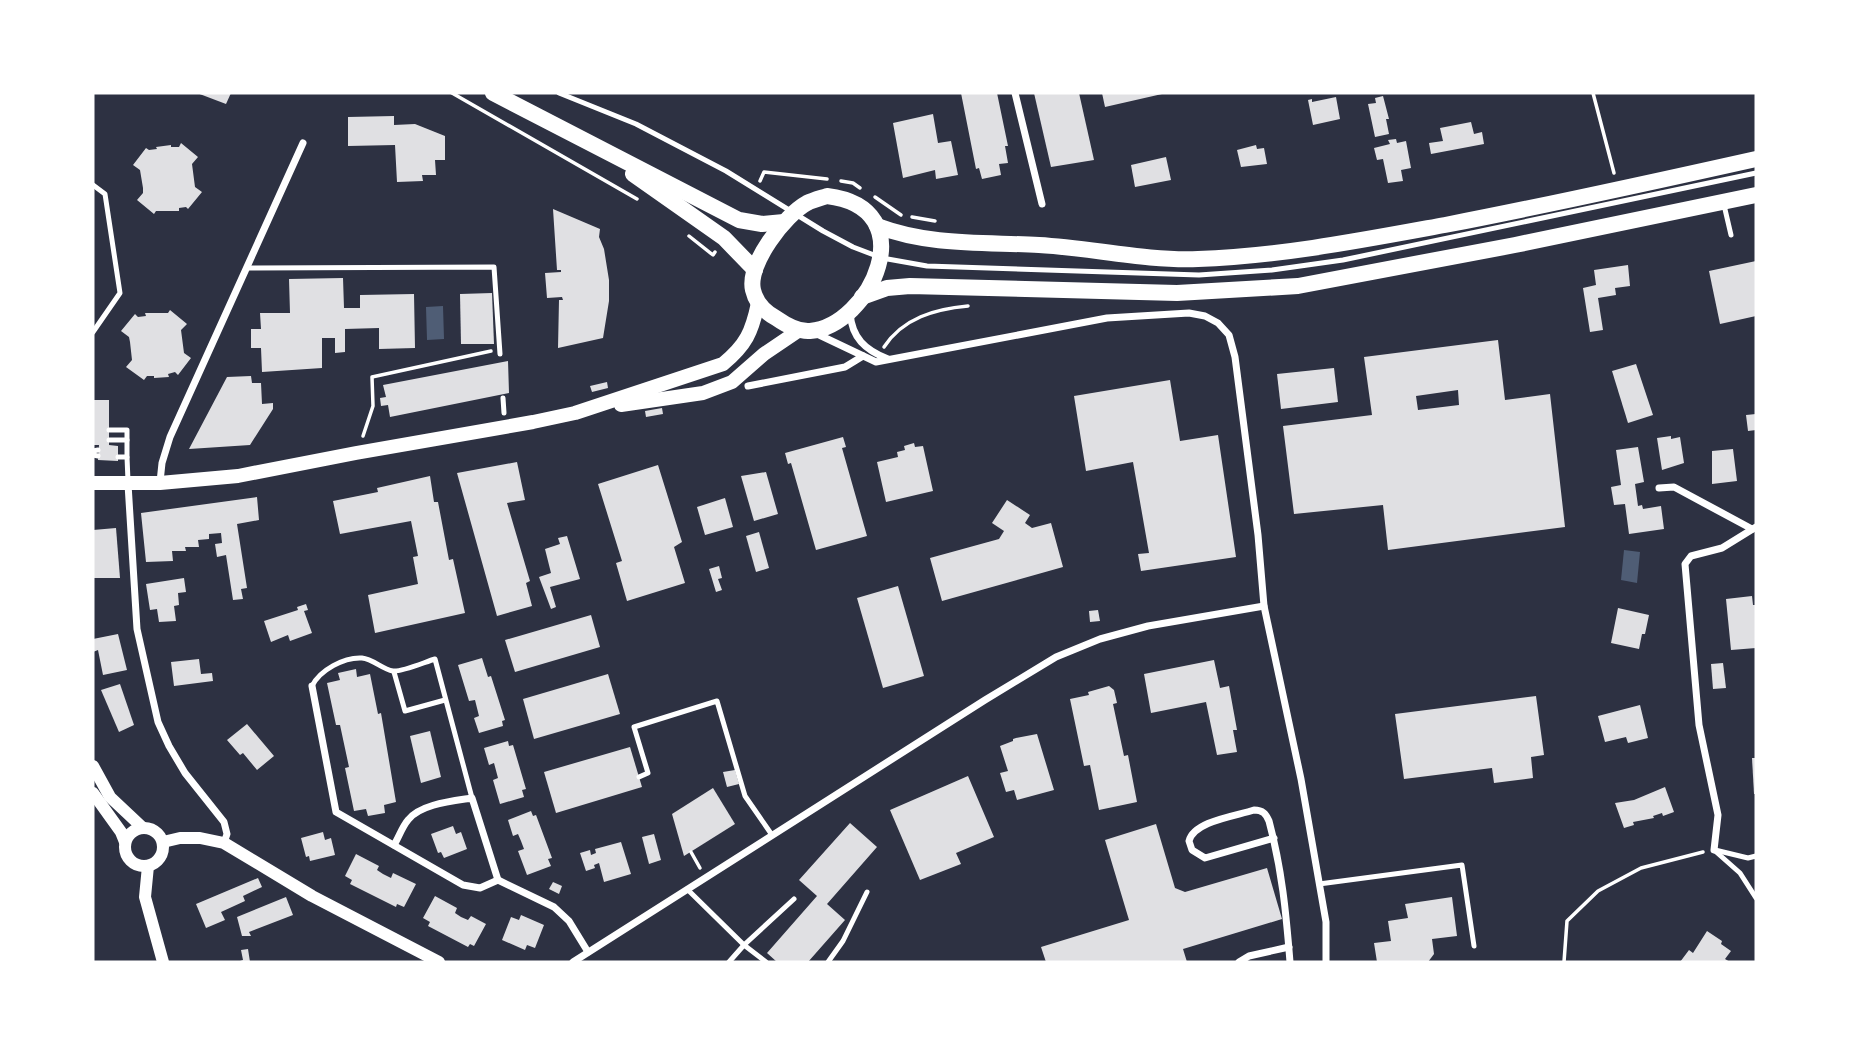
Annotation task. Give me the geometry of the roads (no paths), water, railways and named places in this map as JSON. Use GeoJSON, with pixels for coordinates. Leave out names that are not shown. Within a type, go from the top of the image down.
{"type":"FeatureCollection","features":[{"type":"Feature","properties":{"kind":"main road"},"geometry":{"type":"LineString","coordinates":[[494,93],[739,220],[762,224],[789,218]]}},
{"type":"Feature","properties":{"kind":"main road"},"geometry":{"type":"LineString","coordinates":[[564,128],[685,208],[724,238],[755,270]]}},
{"type":"Feature","properties":{"kind":"main road"},"geometry":{"type":"LineString","coordinates":[[877,226],[933,240],[1041,245],[1126,255],[1197,259],[1338,245],[1546,205],[1756,159]]}},
{"type":"Feature","properties":{"kind":"main road"},"geometry":{"type":"LineString","coordinates":[[862,297],[887,288],[910,286],[1177,293],[1298,286],[1756,195]]}},
{"type":"Feature","properties":{"kind":"main road"},"geometry":{"type":"LineString","coordinates":[[575,412],[703,393],[732,382],[764,354],[805,331],[834,323],[862,297],[882,258],[882,245],[873,217],[846,198],[827,196],[808,202],[789,218],[766,247],[755,270],[753,290],[758,303],[778,320],[805,331]]}},
{"type":"Feature","properties":{"kind":"main road"},"geometry":{"type":"LineString","coordinates":[[93,483],[160,483],[238,476],[575,412],[723,363],[738,351],[748,338],[758,303]]}},
{"type":"Feature","properties":{"kind":"street"},"geometry":{"type":"LineString","coordinates":[[1015,93],[1042,204]]}},
{"type":"Feature","properties":{"kind":"street"},"geometry":{"type":"LineString","coordinates":[[160,483],[162,463],[170,437],[303,143]]}},
{"type":"Feature","properties":{"kind":"street"},"geometry":{"type":"LineString","coordinates":[[850,310],[855,335],[868,349],[889,359]]}},
{"type":"Feature","properties":{"kind":"street"},"geometry":{"type":"LineString","coordinates":[[805,331],[876,362],[1107,318],[1189,313],[1206,316],[1218,323],[1229,335],[1236,357],[1265,606],[1301,779],[1326,922],[1326,962]]}},
{"type":"Feature","properties":{"kind":"street"},"geometry":{"type":"LineString","coordinates":[[748,386],[845,367],[863,356]]}},
{"type":"Feature","properties":{"kind":"street"},"geometry":{"type":"LineString","coordinates":[[128,484],[137,629],[155,711],[169,746],[185,773],[224,822],[227,834],[224,843]]}},
{"type":"Feature","properties":{"kind":"street"},"geometry":{"type":"LineString","coordinates":[[1659,488],[1674,487],[1754,528]]}},
{"type":"Feature","properties":{"kind":"street"},"geometry":{"type":"LineString","coordinates":[[1714,850],[1718,816],[1699,725],[1685,564],[1691,556],[1721,548],[1754,528]]}},
{"type":"Feature","properties":{"kind":"street"},"geometry":{"type":"LineString","coordinates":[[573,962],[985,699],[1056,657],[1100,639],[1148,626],[1265,606]]}},
{"type":"Feature","properties":{"kind":"street"},"geometry":{"type":"LineString","coordinates":[[312,686],[336,812],[463,885],[480,888],[498,880]]}},
{"type":"Feature","properties":{"kind":"street"},"geometry":{"type":"LineString","coordinates":[[93,766],[110,797],[144,828]]}},
{"type":"Feature","properties":{"kind":"street"},"geometry":{"type":"LineString","coordinates":[[93,793],[121,832],[125,850],[133,863],[148,866]]}},
{"type":"Feature","properties":{"kind":"street"},"geometry":{"type":"LineString","coordinates":[[394,845],[413,815],[454,800],[472,798],[498,880],[554,907],[569,921],[589,951]]}},
{"type":"Feature","properties":{"kind":"street"},"geometry":{"type":"LineString","coordinates":[[1273,838],[1205,858],[1192,850],[1189,841],[1197,828],[1254,810],[1262,811],[1273,838],[1286,902],[1290,962]]}},
{"type":"Feature","properties":{"kind":"street"},"geometry":{"type":"LineString","coordinates":[[125,842],[132,832],[144,828],[152,829],[163,842],[162,855],[148,866],[145,897],[163,962]]}},
{"type":"Feature","properties":{"kind":"street"},"geometry":{"type":"LineString","coordinates":[[163,842],[180,838],[200,838],[224,843],[312,896],[439,962]]}},
{"type":"Feature","properties":{"kind":"street"},"geometry":{"type":"LineString","coordinates":[[1239,962],[1249,956],[1289,947]]}},
{"type":"Feature","properties":{"kind":"lane"},"geometry":{"type":"LineString","coordinates":[[559,93],[636,124],[726,172],[789,218],[882,258],[927,265],[1199,275],[1272,270],[1356,257],[1756,173]]}},
{"type":"Feature","properties":{"kind":"lane"},"geometry":{"type":"LineString","coordinates":[[93,186],[105,194],[120,293],[93,332]]}},
{"type":"Feature","properties":{"kind":"lane"},"geometry":{"type":"LineString","coordinates":[[1723,202],[1731,235]]}},
{"type":"Feature","properties":{"kind":"lane"},"geometry":{"type":"LineString","coordinates":[[246,268],[494,267],[500,351]]}},
{"type":"Feature","properties":{"kind":"lane"},"geometry":{"type":"LineString","coordinates":[[703,393],[748,386]]}},
{"type":"Feature","properties":{"kind":"lane"},"geometry":{"type":"LineString","coordinates":[[503,398],[504,413]]}},
{"type":"Feature","properties":{"kind":"lane"},"geometry":{"type":"LineString","coordinates":[[109,430],[127,430],[128,484]]}},
{"type":"Feature","properties":{"kind":"lane"},"geometry":{"type":"LineString","coordinates":[[109,440],[127,440]]}},
{"type":"Feature","properties":{"kind":"lane"},"geometry":{"type":"LineString","coordinates":[[118,454],[127,454]]}},
{"type":"Feature","properties":{"kind":"lane"},"geometry":{"type":"LineString","coordinates":[[312,686],[331,666],[363,658],[394,671],[435,659],[472,798]]}},
{"type":"Feature","properties":{"kind":"lane"},"geometry":{"type":"LineString","coordinates":[[394,671],[405,711],[445,700]]}},
{"type":"Feature","properties":{"kind":"lane"},"geometry":{"type":"LineString","coordinates":[[639,777],[648,773],[634,727],[717,701],[745,796],[772,835]]}},
{"type":"Feature","properties":{"kind":"lane"},"geometry":{"type":"LineString","coordinates":[[1714,850],[1748,858],[1756,856]]}},
{"type":"Feature","properties":{"kind":"lane"},"geometry":{"type":"LineString","coordinates":[[1714,850],[1740,873],[1756,898]]}},
{"type":"Feature","properties":{"kind":"lane"},"geometry":{"type":"LineString","coordinates":[[1319,884],[1462,865],[1474,946]]}},
{"type":"Feature","properties":{"kind":"lane"},"geometry":{"type":"LineString","coordinates":[[687,888],[744,945],[766,962]]}},
{"type":"Feature","properties":{"kind":"lane"},"geometry":{"type":"LineString","coordinates":[[828,962],[843,942],[867,892]]}},
{"type":"Feature","properties":{"kind":"lane"},"geometry":{"type":"LineString","coordinates":[[729,962],[794,899]]}},
{"type":"Feature","properties":{"kind":"water"},"geometry":{"type":"Polygon","coordinates":[[[443,306],[444,339],[427,340],[426,307],[443,306]]]}},
{"type":"Feature","properties":{"kind":"water"},"geometry":{"type":"Polygon","coordinates":[[[1624,550],[1640,552],[1637,583],[1621,580],[1624,550]]]}}]}
